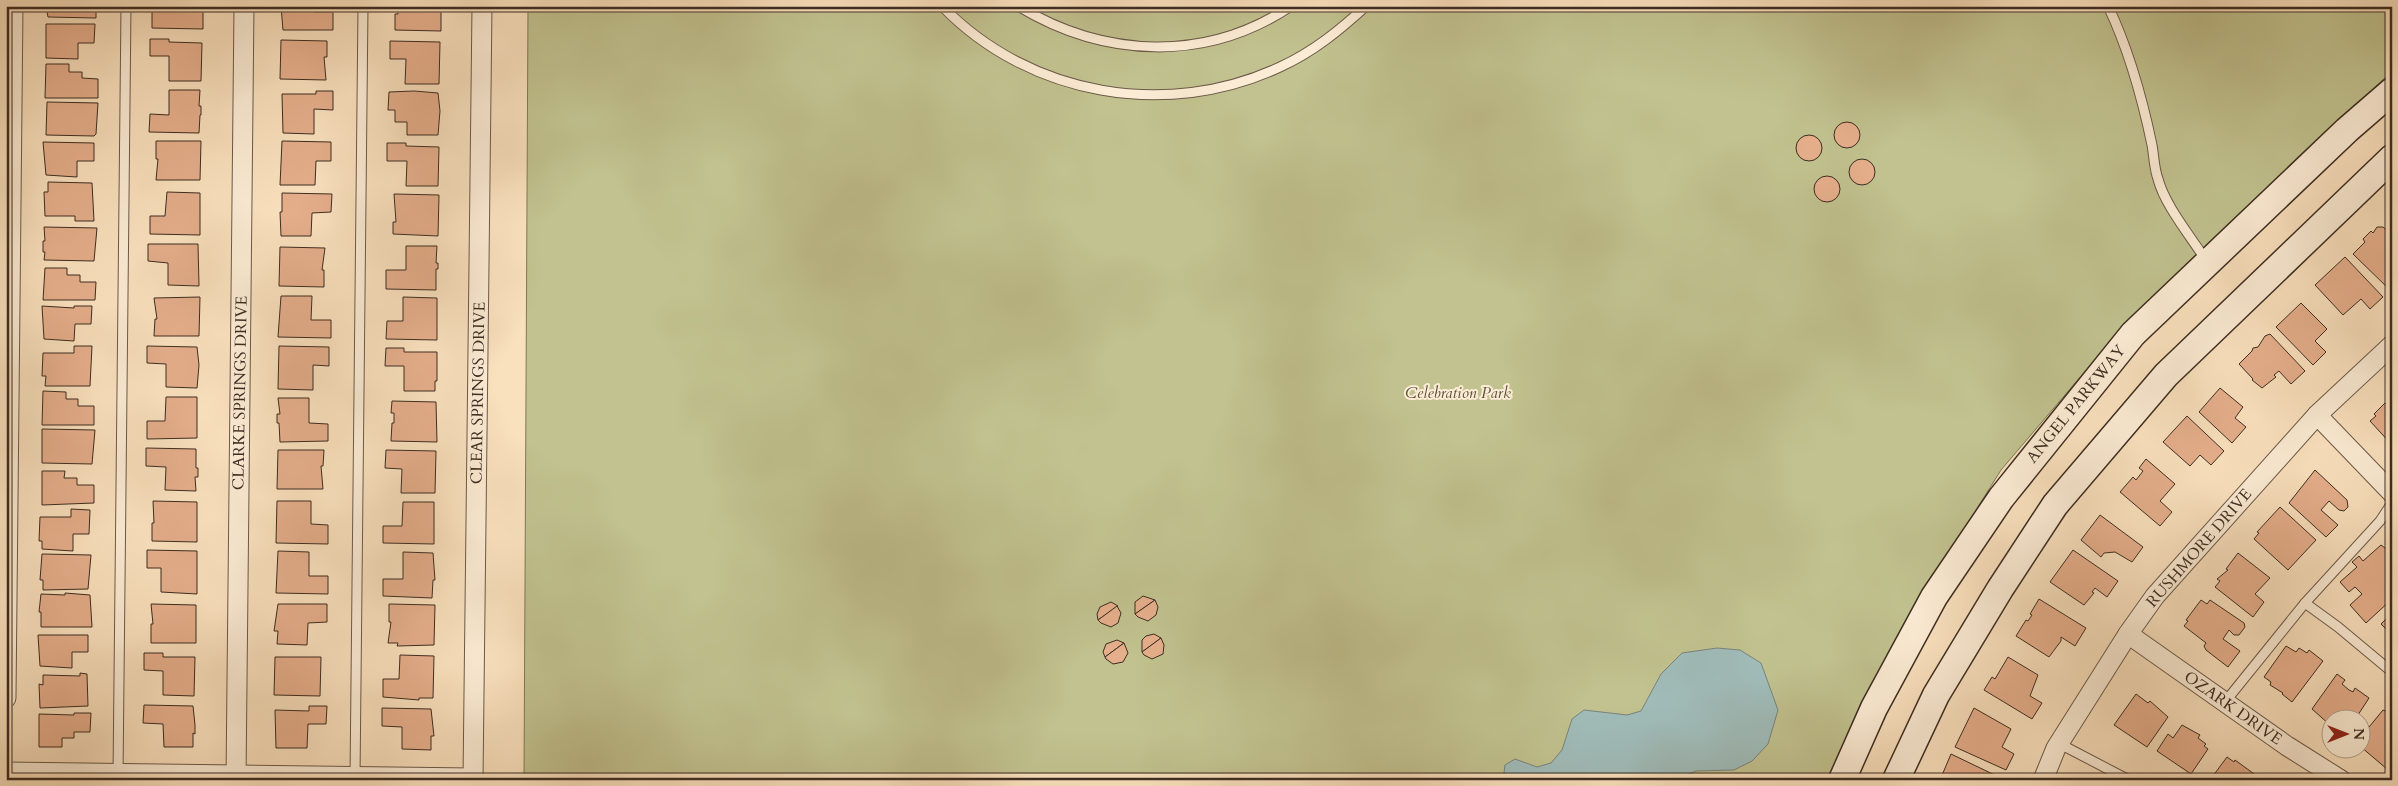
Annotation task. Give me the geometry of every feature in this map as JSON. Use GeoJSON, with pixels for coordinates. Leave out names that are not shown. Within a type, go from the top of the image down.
{"type":"FeatureCollection","features":[{"type":"Feature","properties":{"kind":"main road","name":"ANGEL PARKWAY"},"geometry":{"type":"LineString","coordinates":[[1842,780],[1874,708],[1934,597],[2001,498],[2133,334],[2346,130],[2392,91]]}},
{"type":"Feature","properties":{"kind":"main road"},"geometry":{"type":"LineString","coordinates":[[1896,780],[1936,695],[2000,588],[2055,505],[2166,375],[2392,158]]}},
{"type":"Feature","properties":{"kind":"street"},"geometry":{"type":"LineString","coordinates":[[6,698],[12,6]]}},
{"type":"Feature","properties":{"kind":"street","name":"CLARKE SPRINGS DRIVE"},"geometry":{"type":"LineString","coordinates":[[236,777],[244,6]]}},
{"type":"Feature","properties":{"kind":"street","name":"CLEAR SPRINGS DRIVE"},"geometry":{"type":"LineString","coordinates":[[473,779],[482,6]]}},
{"type":"Feature","properties":{"kind":"street","name":"RUSHMORE DRIVE"},"geometry":{"type":"LineString","coordinates":[[2043,780],[2060,744],[2128,634],[2155,596],[2317,415],[2392,345]]}},
{"type":"Feature","properties":{"kind":"street"},"geometry":{"type":"LineString","coordinates":[[2317,415],[2392,493]]}},
{"type":"Feature","properties":{"kind":"street","name":"OZARK DRIVE"},"geometry":{"type":"LineString","coordinates":[[2128,634],[2287,746],[2341,780]]}},
{"type":"Feature","properties":{"kind":"street"},"geometry":{"type":"LineString","coordinates":[[6,772],[118,777],[473,779]]}},
{"type":"Feature","properties":{"kind":"lane"},"geometry":{"type":"LineString","coordinates":[[118,777],[126,6]]}},
{"type":"Feature","properties":{"kind":"lane"},"geometry":{"type":"LineString","coordinates":[[355,778],[363,6]]}},
{"type":"Feature","properties":{"kind":"lane"},"geometry":{"type":"LineString","coordinates":[[942,6],[972,33],[994,49],[1044,74],[1097,90],[1152,96],[1206,91],[1265,74],[1296,59],[1326,40],[1366,6]]}},
{"type":"Feature","properties":{"kind":"lane"},"geometry":{"type":"LineString","coordinates":[[1018,6],[1060,28],[1084,37],[1109,43],[1159,47],[1193,44],[1235,34],[1258,25],[1291,6]]}},
{"type":"Feature","properties":{"kind":"lane"},"geometry":{"type":"LineString","coordinates":[[2108,6],[2121,33],[2133,67],[2158,180],[2171,206],[2208,262]]}},
{"type":"Feature","properties":{"kind":"lane"},"geometry":{"type":"LineString","coordinates":[[2225,702],[2305,603],[2380,521],[2392,502]]}},
{"type":"Feature","properties":{"kind":"lane"},"geometry":{"type":"LineString","coordinates":[[2305,603],[2338,626],[2392,672]]}},
{"type":"Feature","properties":{"kind":"lane"},"geometry":{"type":"LineString","coordinates":[[2060,744],[2129,780]]}},
{"type":"Feature","properties":{"kind":"green space","name":"Celebration Park"},"geometry":{"type":"Polygon","coordinates":[[[528,6],[2392,6],[2392,71],[2105,348],[2001,470],[1906,622],[1834,780],[524,780],[528,6]]]}},
{"type":"Feature","properties":{"kind":"water"},"geometry":{"type":"Polygon","coordinates":[[[1717,648],[1740,650],[1761,663],[1778,710],[1768,744],[1752,761],[1734,770],[1696,771],[1674,780],[1503,780],[1505,765],[1515,759],[1537,767],[1551,763],[1562,750],[1572,719],[1584,710],[1627,715],[1641,711],[1661,674],[1682,653],[1717,648]]]}},
{"type":"Feature","properties":{"kind":"building"},"geometry":{"type":"Polygon","coordinates":[[[46,6],[96,6],[96,18],[48,17],[46,6]]]}},
{"type":"Feature","properties":{"kind":"building"},"geometry":{"type":"Polygon","coordinates":[[[167,6],[203,6],[203,29],[152,28],[152,10],[167,10],[167,6]]]}},
{"type":"Feature","properties":{"kind":"building"},"geometry":{"type":"Polygon","coordinates":[[[281,6],[314,6],[314,12],[333,12],[333,30],[283,30],[281,6]]]}},
{"type":"Feature","properties":{"kind":"building"},"geometry":{"type":"Polygon","coordinates":[[[398,6],[441,6],[441,31],[395,30],[395,14],[398,14],[398,6]]]}},
{"type":"Feature","properties":{"kind":"building"},"geometry":{"type":"Polygon","coordinates":[[[46,24],[95,24],[94,43],[78,43],[78,59],[46,58],[46,24]]]}},
{"type":"Feature","properties":{"kind":"building"},"geometry":{"type":"Polygon","coordinates":[[[150,39],[169,39],[169,42],[202,43],[201,81],[169,81],[169,56],[150,56],[150,39]]]}},
{"type":"Feature","properties":{"kind":"building"},"geometry":{"type":"Polygon","coordinates":[[[281,40],[327,41],[327,57],[324,57],[326,80],[280,79],[281,40]]]}},
{"type":"Feature","properties":{"kind":"building"},"geometry":{"type":"Polygon","coordinates":[[[390,41],[440,42],[439,84],[405,84],[406,59],[390,59],[390,41]]]}},
{"type":"Feature","properties":{"kind":"building"},"geometry":{"type":"Polygon","coordinates":[[[46,64],[69,64],[69,72],[82,72],[82,78],[98,79],[98,98],[45,98],[46,64]]]}},
{"type":"Feature","properties":{"kind":"building"},"geometry":{"type":"Polygon","coordinates":[[[169,90],[200,90],[199,106],[201,106],[201,115],[199,133],[149,132],[150,114],[169,115],[169,90]]]}},
{"type":"Feature","properties":{"kind":"building"},"geometry":{"type":"Polygon","coordinates":[[[316,91],[333,91],[333,110],[314,109],[314,134],[283,133],[282,94],[316,94],[316,91]]]}},
{"type":"Feature","properties":{"kind":"building"},"geometry":{"type":"Polygon","coordinates":[[[414,91],[438,93],[440,111],[438,135],[407,135],[407,122],[395,122],[395,110],[388,110],[389,92],[414,91]]]}},
{"type":"Feature","properties":{"kind":"building"},"geometry":{"type":"Polygon","coordinates":[[[47,102],[98,103],[96,134],[94,136],[46,135],[47,102]]]}},
{"type":"Feature","properties":{"kind":"building"},"geometry":{"type":"Polygon","coordinates":[[[1847,122],[1856,126],[1860,135],[1856,144],[1847,148],[1838,144],[1834,135],[1838,126],[1847,122]]]}},
{"type":"Feature","properties":{"kind":"building"},"geometry":{"type":"Polygon","coordinates":[[[1809,135],[1818,139],[1822,148],[1818,157],[1809,161],[1800,157],[1796,148],[1800,139],[1809,135]]]}},
{"type":"Feature","properties":{"kind":"building"},"geometry":{"type":"Polygon","coordinates":[[[156,141],[201,141],[200,180],[156,180],[158,159],[156,159],[156,141]]]}},
{"type":"Feature","properties":{"kind":"building"},"geometry":{"type":"Polygon","coordinates":[[[282,141],[331,142],[331,161],[316,161],[315,185],[280,185],[282,141]]]}},
{"type":"Feature","properties":{"kind":"building"},"geometry":{"type":"Polygon","coordinates":[[[43,142],[94,143],[94,161],[77,161],[77,177],[46,175],[43,142]]]}},
{"type":"Feature","properties":{"kind":"building"},"geometry":{"type":"Polygon","coordinates":[[[387,143],[406,143],[406,146],[439,147],[438,186],[406,186],[407,161],[387,161],[387,143]]]}},
{"type":"Feature","properties":{"kind":"building"},"geometry":{"type":"Polygon","coordinates":[[[1862,159],[1871,163],[1875,172],[1871,181],[1862,185],[1853,181],[1849,172],[1853,163],[1862,159]]]}},
{"type":"Feature","properties":{"kind":"building"},"geometry":{"type":"Polygon","coordinates":[[[1827,176],[1836,180],[1840,189],[1836,198],[1827,202],[1818,198],[1814,189],[1818,180],[1827,176]]]}},
{"type":"Feature","properties":{"kind":"building"},"geometry":{"type":"Polygon","coordinates":[[[48,182],[92,183],[94,221],[75,221],[75,216],[45,216],[44,192],[48,192],[48,182]]]}},
{"type":"Feature","properties":{"kind":"building"},"geometry":{"type":"Polygon","coordinates":[[[167,192],[200,193],[200,235],[150,234],[150,216],[165,216],[167,192]]]}},
{"type":"Feature","properties":{"kind":"building"},"geometry":{"type":"Polygon","coordinates":[[[282,193],[332,194],[331,212],[312,213],[311,236],[281,236],[280,212],[282,212],[282,193]]]}},
{"type":"Feature","properties":{"kind":"building"},"geometry":{"type":"Polygon","coordinates":[[[394,194],[439,195],[438,236],[393,234],[393,222],[396,222],[394,194]]]}},
{"type":"Feature","properties":{"kind":"building"},"geometry":{"type":"Polygon","coordinates":[[[44,227],[97,228],[94,261],[44,260],[44,227]]]}},
{"type":"Feature","properties":{"kind":"building"},"geometry":{"type":"Polygon","coordinates":[[[2377,227],[2383,227],[2392,235],[2391,291],[2353,254],[2365,242],[2363,239],[2371,231],[2373,233],[2377,227]]]}},
{"type":"Feature","properties":{"kind":"building"},"geometry":{"type":"Polygon","coordinates":[[[148,244],[198,244],[199,286],[168,285],[168,263],[148,261],[148,244]]]}},
{"type":"Feature","properties":{"kind":"building"},"geometry":{"type":"Polygon","coordinates":[[[406,246],[437,246],[436,263],[438,263],[438,269],[436,269],[436,290],[386,289],[386,270],[406,270],[406,246]]]}},
{"type":"Feature","properties":{"kind":"building"},"geometry":{"type":"Polygon","coordinates":[[[280,247],[325,248],[322,270],[324,270],[324,287],[279,286],[280,247]]]}},
{"type":"Feature","properties":{"kind":"building"},"geometry":{"type":"Polygon","coordinates":[[[2345,257],[2383,297],[2370,309],[2361,299],[2343,315],[2315,285],[2345,257]]]}},
{"type":"Feature","properties":{"kind":"building"},"geometry":{"type":"Polygon","coordinates":[[[45,268],[67,268],[67,275],[80,275],[80,282],[96,282],[95,300],[43,300],[45,268]]]}},
{"type":"Feature","properties":{"kind":"building"},"geometry":{"type":"Polygon","coordinates":[[[281,296],[312,296],[311,320],[331,320],[331,338],[278,337],[281,296]]]}},
{"type":"Feature","properties":{"kind":"building"},"geometry":{"type":"Polygon","coordinates":[[[200,297],[199,336],[154,336],[155,319],[157,319],[154,298],[200,297]]]}},
{"type":"Feature","properties":{"kind":"building"},"geometry":{"type":"Polygon","coordinates":[[[403,297],[437,298],[437,340],[386,339],[387,321],[403,321],[403,297]]]}},
{"type":"Feature","properties":{"kind":"building"},"geometry":{"type":"Polygon","coordinates":[[[2301,303],[2327,329],[2315,341],[2326,352],[2313,365],[2276,327],[2301,303]]]}},
{"type":"Feature","properties":{"kind":"building"},"geometry":{"type":"Polygon","coordinates":[[[42,306],[74,308],[74,306],[92,306],[91,324],[75,324],[74,341],[44,339],[42,306]]]}},
{"type":"Feature","properties":{"kind":"building"},"geometry":{"type":"Polygon","coordinates":[[[2270,334],[2305,371],[2291,384],[2279,371],[2274,375],[2276,377],[2262,388],[2252,380],[2239,364],[2253,348],[2258,347],[2265,336],[2270,334]]]}},
{"type":"Feature","properties":{"kind":"building"},"geometry":{"type":"Polygon","coordinates":[[[74,346],[92,346],[90,386],[45,386],[46,376],[42,376],[43,353],[74,353],[74,346]]]}},
{"type":"Feature","properties":{"kind":"building"},"geometry":{"type":"Polygon","coordinates":[[[147,346],[197,347],[199,365],[197,388],[166,387],[166,364],[147,363],[147,346]]]}},
{"type":"Feature","properties":{"kind":"building"},"geometry":{"type":"Polygon","coordinates":[[[279,346],[329,347],[329,366],[313,365],[313,390],[278,389],[279,346]]]}},
{"type":"Feature","properties":{"kind":"building"},"geometry":{"type":"Polygon","coordinates":[[[386,348],[404,348],[404,352],[437,352],[435,391],[404,391],[404,366],[385,366],[386,348]]]}},
{"type":"Feature","properties":{"kind":"building"},"geometry":{"type":"Polygon","coordinates":[[[2220,388],[2243,407],[2235,418],[2246,427],[2232,443],[2199,412],[2220,388]]]}},
{"type":"Feature","properties":{"kind":"building"},"geometry":{"type":"Polygon","coordinates":[[[43,391],[66,392],[66,399],[78,399],[78,406],[94,406],[94,425],[42,425],[43,391]]]}},
{"type":"Feature","properties":{"kind":"building"},"geometry":{"type":"Polygon","coordinates":[[[166,397],[197,397],[197,438],[147,439],[147,421],[165,421],[166,397]]]}},
{"type":"Feature","properties":{"kind":"building"},"geometry":{"type":"Polygon","coordinates":[[[278,398],[309,398],[309,423],[328,424],[328,441],[280,442],[279,423],[277,423],[277,414],[280,414],[278,398]]]}},
{"type":"Feature","properties":{"kind":"building"},"geometry":{"type":"Polygon","coordinates":[[[392,401],[436,402],[437,442],[391,441],[392,423],[394,423],[394,413],[391,413],[392,401]]]}},
{"type":"Feature","properties":{"kind":"building"},"geometry":{"type":"Polygon","coordinates":[[[2392,401],[2392,445],[2370,421],[2385,403],[2387,405],[2392,401]]]}},
{"type":"Feature","properties":{"kind":"building"},"geometry":{"type":"Polygon","coordinates":[[[2187,416],[2224,451],[2211,465],[2200,455],[2190,466],[2163,442],[2187,416]]]}},
{"type":"Feature","properties":{"kind":"building"},"geometry":{"type":"Polygon","coordinates":[[[42,429],[95,430],[92,464],[42,463],[42,429]]]}},
{"type":"Feature","properties":{"kind":"building"},"geometry":{"type":"Polygon","coordinates":[[[146,448],[196,449],[198,477],[195,477],[196,491],[165,490],[166,467],[146,466],[146,448]]]}},
{"type":"Feature","properties":{"kind":"building"},"geometry":{"type":"Polygon","coordinates":[[[278,450],[324,450],[323,466],[321,466],[323,489],[277,489],[278,450]]]}},
{"type":"Feature","properties":{"kind":"building"},"geometry":{"type":"Polygon","coordinates":[[[386,450],[436,451],[435,493],[401,493],[402,469],[385,468],[386,450]]]}},
{"type":"Feature","properties":{"kind":"building"},"geometry":{"type":"Polygon","coordinates":[[[2146,459],[2175,484],[2160,501],[2172,512],[2160,526],[2120,492],[2133,477],[2136,480],[2143,471],[2139,468],[2146,459]]]}},
{"type":"Feature","properties":{"kind":"building"},"geometry":{"type":"Polygon","coordinates":[[[2315,470],[2347,500],[2348,507],[2344,511],[2339,510],[2329,501],[2321,510],[2338,525],[2326,537],[2289,503],[2315,470]]]}},
{"type":"Feature","properties":{"kind":"building"},"geometry":{"type":"Polygon","coordinates":[[[42,471],[65,471],[64,478],[77,478],[77,485],[94,485],[94,503],[42,505],[42,471]]]}},
{"type":"Feature","properties":{"kind":"building"},"geometry":{"type":"Polygon","coordinates":[[[153,501],[197,502],[197,542],[152,541],[152,523],[154,523],[153,501]]]}},
{"type":"Feature","properties":{"kind":"building"},"geometry":{"type":"Polygon","coordinates":[[[277,501],[311,501],[311,524],[328,525],[328,544],[276,543],[277,501]]]}},
{"type":"Feature","properties":{"kind":"building"},"geometry":{"type":"Polygon","coordinates":[[[403,502],[434,502],[434,544],[383,543],[383,526],[402,526],[403,502]]]}},
{"type":"Feature","properties":{"kind":"building"},"geometry":{"type":"Polygon","coordinates":[[[2280,507],[2316,540],[2288,570],[2254,539],[2259,533],[2257,532],[2280,507]]]}},
{"type":"Feature","properties":{"kind":"building"},"geometry":{"type":"Polygon","coordinates":[[[71,509],[90,510],[89,534],[73,534],[73,551],[42,549],[42,541],[39,541],[40,517],[71,517],[71,509]]]}},
{"type":"Feature","properties":{"kind":"building"},"geometry":{"type":"Polygon","coordinates":[[[2100,515],[2143,547],[2132,562],[2115,552],[2104,553],[2101,557],[2081,540],[2100,515]]]}},
{"type":"Feature","properties":{"kind":"building"},"geometry":{"type":"Polygon","coordinates":[[[2381,545],[2392,553],[2392,590],[2388,594],[2392,599],[2366,623],[2350,605],[2362,594],[2355,587],[2349,592],[2340,582],[2357,567],[2352,562],[2359,556],[2363,561],[2381,545]]]}},
{"type":"Feature","properties":{"kind":"building"},"geometry":{"type":"Polygon","coordinates":[[[147,550],[197,551],[197,594],[161,592],[161,568],[147,568],[147,550]]]}},
{"type":"Feature","properties":{"kind":"building"},"geometry":{"type":"Polygon","coordinates":[[[2073,550],[2118,581],[2107,597],[2095,588],[2092,592],[2094,593],[2084,605],[2050,582],[2073,550]]]}},
{"type":"Feature","properties":{"kind":"building"},"geometry":{"type":"Polygon","coordinates":[[[278,551],[309,552],[309,576],[328,576],[328,594],[276,593],[278,551]]]}},
{"type":"Feature","properties":{"kind":"building"},"geometry":{"type":"Polygon","coordinates":[[[403,552],[433,553],[435,580],[433,580],[432,598],[383,596],[383,579],[403,579],[403,552]]]}},
{"type":"Feature","properties":{"kind":"building"},"geometry":{"type":"Polygon","coordinates":[[[2238,553],[2270,578],[2255,594],[2264,602],[2253,617],[2215,587],[2220,581],[2217,579],[2228,570],[2226,569],[2238,553]]]}},
{"type":"Feature","properties":{"kind":"building"},"geometry":{"type":"Polygon","coordinates":[[[42,554],[91,555],[88,589],[43,590],[43,580],[40,580],[42,554]]]}},
{"type":"Feature","properties":{"kind":"building"},"geometry":{"type":"Polygon","coordinates":[[[65,593],[90,595],[92,627],[41,627],[41,612],[39,612],[41,594],[65,595],[65,593]]]}},
{"type":"Feature","properties":{"kind":"building"},"geometry":{"type":"Polygon","coordinates":[[[1143,596],[1155,600],[1135,614],[1135,602],[1143,596]]]}},
{"type":"Feature","properties":{"kind":"building"},"geometry":{"type":"Polygon","coordinates":[[[2039,599],[2086,628],[2075,646],[2061,637],[2061,641],[2049,657],[2016,636],[2026,620],[2028,621],[2032,615],[2030,614],[2039,599]]]}},
{"type":"Feature","properties":{"kind":"building"},"geometry":{"type":"Polygon","coordinates":[[[1155,600],[1158,607],[1156,615],[1148,621],[1135,614],[1155,600]]]}},
{"type":"Feature","properties":{"kind":"building"},"geometry":{"type":"Polygon","coordinates":[[[2201,600],[2207,604],[2210,600],[2244,623],[2245,627],[2239,635],[2234,635],[2229,630],[2223,639],[2240,651],[2228,667],[2206,650],[2204,646],[2206,643],[2184,626],[2188,621],[2186,620],[2201,600]]]}},
{"type":"Feature","properties":{"kind":"building"},"geometry":{"type":"Polygon","coordinates":[[[1111,602],[1118,606],[1098,620],[1097,614],[1100,607],[1111,602]]]}},
{"type":"Feature","properties":{"kind":"building"},"geometry":{"type":"Polygon","coordinates":[[[151,604],[196,605],[196,643],[151,643],[151,624],[153,624],[151,604]]]}},
{"type":"Feature","properties":{"kind":"building"},"geometry":{"type":"Polygon","coordinates":[[[278,604],[327,604],[327,622],[308,623],[307,645],[277,644],[278,631],[274,631],[278,604]]]}},
{"type":"Feature","properties":{"kind":"building"},"geometry":{"type":"Polygon","coordinates":[[[389,604],[435,605],[434,645],[397,646],[398,643],[388,643],[391,622],[389,622],[389,604]]]}},
{"type":"Feature","properties":{"kind":"building"},"geometry":{"type":"Polygon","coordinates":[[[1117,606],[1121,613],[1118,623],[1111,627],[1098,620],[1117,606]]]}},
{"type":"Feature","properties":{"kind":"building"},"geometry":{"type":"Polygon","coordinates":[[[2392,613],[2392,635],[2381,624],[2392,613]]]}},
{"type":"Feature","properties":{"kind":"building"},"geometry":{"type":"Polygon","coordinates":[[[1154,634],[1161,638],[1142,652],[1142,640],[1146,636],[1154,634]]]}},
{"type":"Feature","properties":{"kind":"building"},"geometry":{"type":"Polygon","coordinates":[[[38,635],[88,635],[88,652],[72,652],[72,668],[40,666],[38,635]]]}},
{"type":"Feature","properties":{"kind":"building"},"geometry":{"type":"Polygon","coordinates":[[[1161,638],[1164,645],[1163,654],[1152,659],[1144,655],[1142,652],[1161,638]]]}},
{"type":"Feature","properties":{"kind":"building"},"geometry":{"type":"Polygon","coordinates":[[[1117,640],[1124,643],[1105,657],[1103,652],[1106,644],[1117,640]]]}},
{"type":"Feature","properties":{"kind":"building"},"geometry":{"type":"Polygon","coordinates":[[[1124,643],[1128,653],[1123,662],[1113,664],[1106,659],[1105,657],[1124,643]]]}},
{"type":"Feature","properties":{"kind":"building"},"geometry":{"type":"Polygon","coordinates":[[[2286,646],[2296,652],[2299,648],[2307,653],[2309,650],[2323,661],[2292,702],[2283,693],[2270,685],[2271,682],[2264,677],[2286,646]]]}},
{"type":"Feature","properties":{"kind":"building"},"geometry":{"type":"Polygon","coordinates":[[[144,653],[163,653],[163,657],[195,657],[194,696],[163,695],[163,671],[144,670],[144,653]]]}},
{"type":"Feature","properties":{"kind":"building"},"geometry":{"type":"Polygon","coordinates":[[[400,655],[434,656],[433,698],[419,698],[419,700],[383,697],[383,679],[399,679],[400,655]]]}},
{"type":"Feature","properties":{"kind":"building"},"geometry":{"type":"Polygon","coordinates":[[[275,657],[321,657],[320,696],[274,695],[275,657]]]}},
{"type":"Feature","properties":{"kind":"building"},"geometry":{"type":"Polygon","coordinates":[[[2008,657],[2038,675],[2030,696],[2042,703],[2032,719],[1984,690],[1992,677],[1995,679],[2008,657]]]}},
{"type":"Feature","properties":{"kind":"building"},"geometry":{"type":"Polygon","coordinates":[[[80,673],[87,674],[88,706],[40,708],[39,684],[43,685],[43,675],[80,676],[80,673]]]}},
{"type":"Feature","properties":{"kind":"building"},"geometry":{"type":"Polygon","coordinates":[[[2337,674],[2345,680],[2342,684],[2349,690],[2353,692],[2355,688],[2369,698],[2362,708],[2320,708],[2320,716],[2312,709],[2337,674]]]}},
{"type":"Feature","properties":{"kind":"building"},"geometry":{"type":"Polygon","coordinates":[[[2136,694],[2148,703],[2150,701],[2168,717],[2147,747],[2114,725],[2136,694]]]}},
{"type":"Feature","properties":{"kind":"building"},"geometry":{"type":"Polygon","coordinates":[[[144,705],[193,706],[195,734],[193,733],[193,747],[164,747],[163,724],[143,723],[144,705]]]}},
{"type":"Feature","properties":{"kind":"building"},"geometry":{"type":"Polygon","coordinates":[[[309,706],[327,706],[326,724],[308,724],[307,748],[276,748],[275,710],[309,711],[309,706]]]}},
{"type":"Feature","properties":{"kind":"building"},"geometry":{"type":"Polygon","coordinates":[[[382,708],[431,709],[434,736],[431,736],[431,750],[402,749],[402,727],[382,726],[382,708]]]}},
{"type":"Feature","properties":{"kind":"building"},"geometry":{"type":"Polygon","coordinates":[[[1974,708],[2011,729],[2002,747],[2014,754],[2006,770],[1955,747],[1974,708]]]}},
{"type":"Feature","properties":{"kind":"building"},"geometry":{"type":"Polygon","coordinates":[[[2383,710],[2390,713],[2392,719],[2392,763],[2387,769],[2370,755],[2370,726],[2383,710]]]}},
{"type":"Feature","properties":{"kind":"building"},"geometry":{"type":"Polygon","coordinates":[[[74,713],[91,713],[90,732],[74,732],[74,738],[62,738],[62,747],[39,747],[39,714],[74,715],[74,713]]]}},
{"type":"Feature","properties":{"kind":"building"},"geometry":{"type":"Polygon","coordinates":[[[2182,725],[2200,735],[2198,738],[2206,744],[2204,746],[2208,749],[2191,774],[2157,751],[2168,734],[2173,738],[2182,725]]]}},
{"type":"Feature","properties":{"kind":"building"},"geometry":{"type":"Polygon","coordinates":[[[1951,754],[2001,778],[2000,780],[1940,780],[1951,754]]]}},
{"type":"Feature","properties":{"kind":"building"},"geometry":{"type":"Polygon","coordinates":[[[2227,757],[2234,762],[2235,760],[2261,779],[2210,780],[2227,757]]]}}]}
